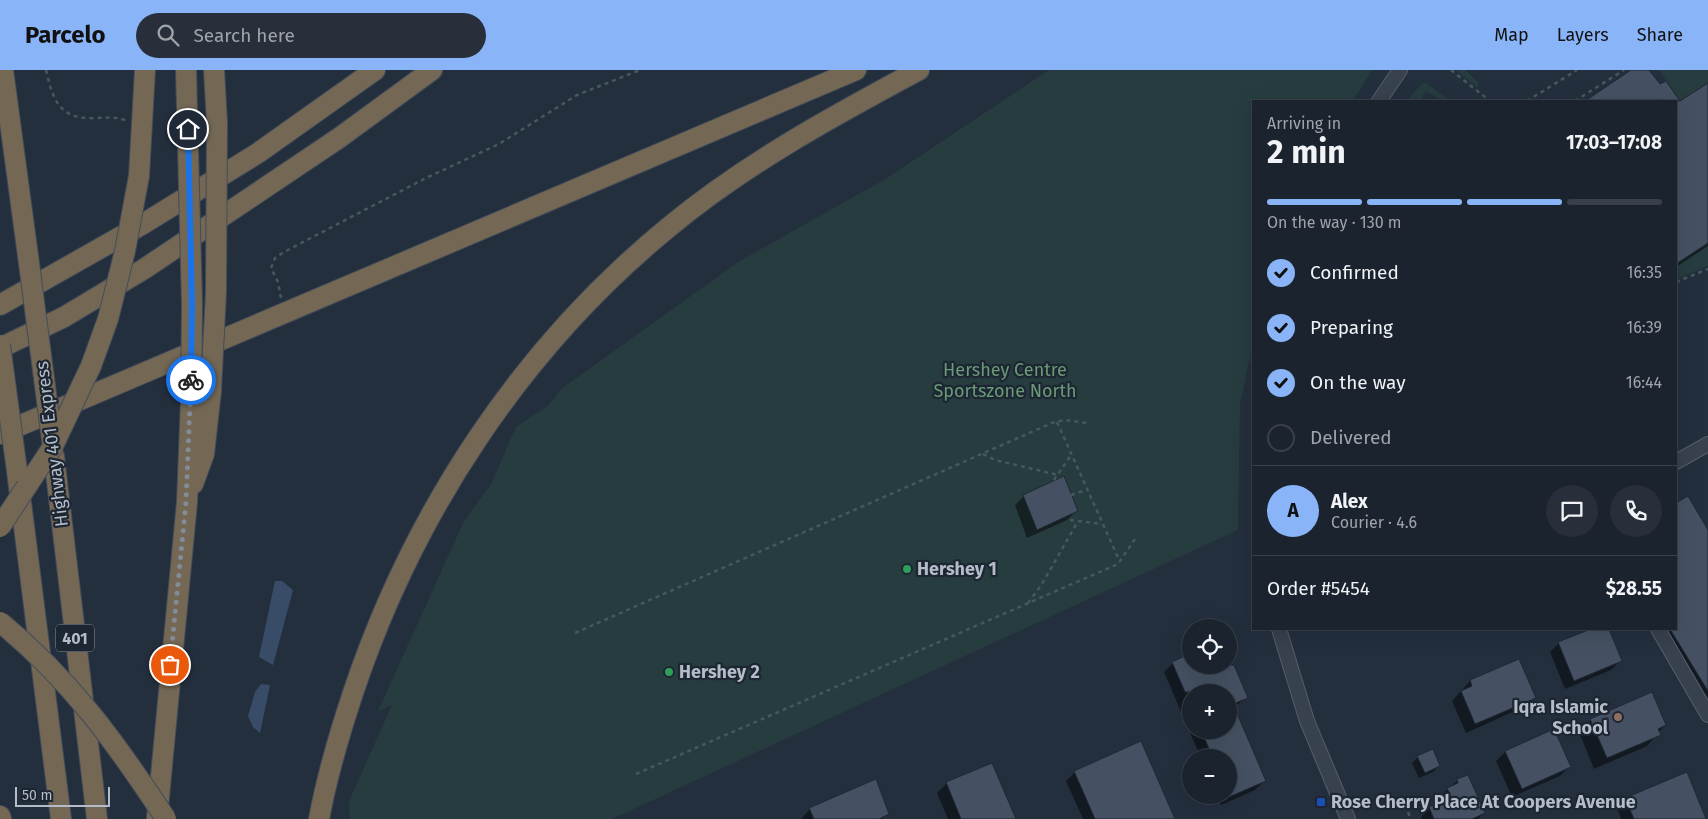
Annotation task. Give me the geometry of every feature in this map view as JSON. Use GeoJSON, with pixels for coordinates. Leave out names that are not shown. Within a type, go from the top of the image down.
{"type":"FeatureCollection","features":[{"type":"Feature","properties":{"kind":"highway","name":"Highway 401 Express"},"geometry":{"type":"LineString","coordinates":[[4,70],[54,456],[97,819]]}},
{"type":"Feature","properties":{"kind":"highway"},"geometry":{"type":"LineString","coordinates":[[0,526],[52,448],[91,366],[108,319],[126,251],[139,176],[144,70]]}},
{"type":"Feature","properties":{"kind":"highway"},"geometry":{"type":"LineString","coordinates":[[157,819],[186,502],[191,399],[192,305],[186,70]]}},
{"type":"Feature","properties":{"kind":"highway"},"geometry":{"type":"LineString","coordinates":[[186,502],[204,454],[211,391],[216,292],[217,123],[214,70]]}},
{"type":"Feature","properties":{"kind":"highway"},"geometry":{"type":"LineString","coordinates":[[0,306],[143,224],[258,153],[375,70]]}},
{"type":"Feature","properties":{"kind":"highway"},"geometry":{"type":"LineString","coordinates":[[0,346],[64,317],[144,269],[339,138],[432,70]]}},
{"type":"Feature","properties":{"kind":"highway"},"geometry":{"type":"LineString","coordinates":[[0,434],[856,70]]}},
{"type":"Feature","properties":{"kind":"highway"},"geometry":{"type":"LineString","coordinates":[[319,819],[336,745],[364,660],[387,601],[450,480],[487,424],[528,369],[571,319],[619,270],[670,225],[748,169],[815,127],[919,70]]}},
{"type":"Feature","properties":{"kind":"highway","name":"401"},"geometry":{"type":"LineString","coordinates":[[0,346],[61,819]]}},
{"type":"Feature","properties":{"kind":"highway"},"geometry":{"type":"LineString","coordinates":[[0,622],[67,684],[120,749],[166,819]]}},
{"type":"Feature","properties":{"kind":"street"},"geometry":{"type":"LineString","coordinates":[[1380,100],[1400,70]]}},
{"type":"Feature","properties":{"kind":"street"},"geometry":{"type":"LineString","coordinates":[[1677,461],[1708,444]]}},
{"type":"Feature","properties":{"kind":"street"},"geometry":{"type":"LineString","coordinates":[[1279,630],[1290,671],[1308,721],[1348,819]]}},
{"type":"Feature","properties":{"kind":"street"},"geometry":{"type":"LineString","coordinates":[[1659,630],[1708,715]]}},
{"type":"Feature","properties":{"kind":"path"},"geometry":{"type":"LineString","coordinates":[[46,70],[54,99],[68,114],[82,118],[119,118],[142,132]]}},
{"type":"Feature","properties":{"kind":"path"},"geometry":{"type":"LineString","coordinates":[[281,315],[278,282],[271,268],[276,258],[284,252],[375,203],[499,144],[577,95],[640,70]]}},
{"type":"Feature","properties":{"kind":"path"},"geometry":{"type":"LineString","coordinates":[[1451,70],[1489,100]]}},
{"type":"Feature","properties":{"kind":"path"},"geometry":{"type":"LineString","coordinates":[[1529,100],[1577,70]]}},
{"type":"Feature","properties":{"kind":"path"},"geometry":{"type":"LineString","coordinates":[[1577,100],[1624,70]]}},
{"type":"Feature","properties":{"kind":"path"},"geometry":{"type":"LineString","coordinates":[[1677,282],[1708,269]]}},
{"type":"Feature","properties":{"kind":"path"},"geometry":{"type":"LineString","coordinates":[[575,633],[1057,422],[1064,420],[1087,423]]}},
{"type":"Feature","properties":{"kind":"path"},"geometry":{"type":"LineString","coordinates":[[1057,422],[1120,562]]}},
{"type":"Feature","properties":{"kind":"path"},"geometry":{"type":"LineString","coordinates":[[982,454],[995,460],[1058,475]]}},
{"type":"Feature","properties":{"kind":"path"},"geometry":{"type":"LineString","coordinates":[[1054,480],[1071,455]]}},
{"type":"Feature","properties":{"kind":"path"},"geometry":{"type":"LineString","coordinates":[[1072,495],[1087,489]]}},
{"type":"Feature","properties":{"kind":"path"},"geometry":{"type":"LineString","coordinates":[[1070,520],[1102,524]]}},
{"type":"Feature","properties":{"kind":"path"},"geometry":{"type":"LineString","coordinates":[[1028,604],[1042,584],[1078,521]]}},
{"type":"Feature","properties":{"kind":"path"},"geometry":{"type":"LineString","coordinates":[[636,774],[1028,604],[1120,562],[1137,536]]}},
{"type":"Feature","properties":{"kind":"path"},"geometry":{"type":"LineString","coordinates":[[1408,812],[1412,819]]}},
{"type":"Feature","properties":{"kind":"green space","name":"Hershey Centre Sportszone North"},"geometry":{"type":"Polygon","coordinates":[[[1049,70],[1372,70],[1354,100],[1252,100],[1252,348],[1240,404],[1238,530],[612,819],[350,819],[349,801],[392,705],[378,711],[464,521],[491,484],[516,427],[549,405],[561,389],[738,262],[887,178],[1049,70]]]}},
{"type":"Feature","properties":{"kind":"green space"},"geometry":{"type":"Polygon","coordinates":[[[1456,70],[1465,70],[1478,82],[1478,88],[1456,70]]]}},
{"type":"Feature","properties":{"kind":"green space"},"geometry":{"type":"Polygon","coordinates":[[[1659,70],[1708,70],[1708,83],[1680,101],[1659,70]]]}},
{"type":"Feature","properties":{"kind":"green space"},"geometry":{"type":"Polygon","coordinates":[[[1426,83],[1450,100],[1440,100],[1426,91],[1421,100],[1408,100],[1421,84],[1426,83]]]}},
{"type":"Feature","properties":{"kind":"green space"},"geometry":{"type":"Polygon","coordinates":[[[1708,243],[1708,266],[1677,279],[1677,263],[1708,243]]]}},
{"type":"Feature","properties":{"kind":"water"},"geometry":{"type":"Polygon","coordinates":[[[275,581],[282,581],[293,590],[273,665],[259,657],[275,581]]]}},
{"type":"Feature","properties":{"kind":"water"},"geometry":{"type":"Polygon","coordinates":[[[261,684],[270,685],[260,733],[253,727],[248,716],[255,692],[261,684]]]}},
{"type":"Feature","properties":{"kind":"building"},"geometry":{"type":"Polygon","coordinates":[[[1631,70],[1649,70],[1660,84],[1666,81],[1680,101],[1708,83],[1708,243],[1677,263],[1677,102],[1679,101],[1586,100],[1631,70]]]}},
{"type":"Feature","properties":{"kind":"building"},"geometry":{"type":"Polygon","coordinates":[[[1064,476],[1078,511],[1037,530],[1023,495],[1064,476]]]}},
{"type":"Feature","properties":{"kind":"building"},"geometry":{"type":"Polygon","coordinates":[[[1688,496],[1708,530],[1708,691],[1671,630],[1677,630],[1677,502],[1688,496]]]}},
{"type":"Feature","properties":{"kind":"building"},"geometry":{"type":"Polygon","coordinates":[[[1588,630],[1609,630],[1622,661],[1574,681],[1558,642],[1588,630]]]}},
{"type":"Feature","properties":{"kind":"building"},"geometry":{"type":"Polygon","coordinates":[[[1182,657],[1182,674],[1237,674],[1237,672],[1248,698],[1237,702],[1237,684],[1182,685],[1172,662],[1182,657]]]}},
{"type":"Feature","properties":{"kind":"building"},"geometry":{"type":"Polygon","coordinates":[[[1519,659],[1536,698],[1475,724],[1461,691],[1472,686],[1470,680],[1519,659]]]}},
{"type":"Feature","properties":{"kind":"building"},"geometry":{"type":"Polygon","coordinates":[[[1652,692],[1666,725],[1658,729],[1661,735],[1607,758],[1590,719],[1652,692]]]}},
{"type":"Feature","properties":{"kind":"building"},"geometry":{"type":"Polygon","coordinates":[[[1237,713],[1266,781],[1237,794],[1237,749],[1209,749],[1205,739],[1237,739],[1237,713]]]}},
{"type":"Feature","properties":{"kind":"building"},"geometry":{"type":"Polygon","coordinates":[[[1554,729],[1571,767],[1522,789],[1505,751],[1554,729]]]}},
{"type":"Feature","properties":{"kind":"building"},"geometry":{"type":"Polygon","coordinates":[[[1141,741],[1175,819],[1095,819],[1074,771],[1141,741]]]}},
{"type":"Feature","properties":{"kind":"building"},"geometry":{"type":"Polygon","coordinates":[[[1433,749],[1440,766],[1425,773],[1417,756],[1433,749]]]}},
{"type":"Feature","properties":{"kind":"building"},"geometry":{"type":"Polygon","coordinates":[[[992,763],[1016,819],[961,819],[946,782],[992,763]]]}},
{"type":"Feature","properties":{"kind":"building"},"geometry":{"type":"Polygon","coordinates":[[[1687,772],[1706,819],[1634,819],[1625,798],[1687,772]]]}},
{"type":"Feature","properties":{"kind":"building"},"geometry":{"type":"Polygon","coordinates":[[[1468,775],[1485,813],[1472,819],[1434,819],[1429,807],[1451,797],[1447,788],[1458,783],[1457,779],[1468,775]]]}},
{"type":"Feature","properties":{"kind":"building"},"geometry":{"type":"Polygon","coordinates":[[[876,779],[889,814],[879,819],[814,819],[809,808],[876,779]]]}},
{"type":"Feature","properties":{"kind":"way so far"},"geometry":{"type":"LineString","coordinates":[[170,665],[186,502],[191,380]]}},
{"type":"Feature","properties":{"kind":"place","name":"Hershey 1"},"geometry":{"type":"Point","coordinates":[907,569]}},
{"type":"Feature","properties":{"kind":"place","name":"Hershey 2"},"geometry":{"type":"Point","coordinates":[669,672]}},
{"type":"Feature","properties":{"kind":"place","name":"Iqra Islamic School"},"geometry":{"type":"Point","coordinates":[1618,717]}},
{"type":"Feature","properties":{"kind":"place","name":"Rose Cherry Place At Coopers Avenue"},"geometry":{"type":"Point","coordinates":[1321,802]}},
{"type":"Feature","properties":{"kind":"route"},"geometry":{"type":"LineString","coordinates":[[188,129],[192,305],[191,380]]}}]}
